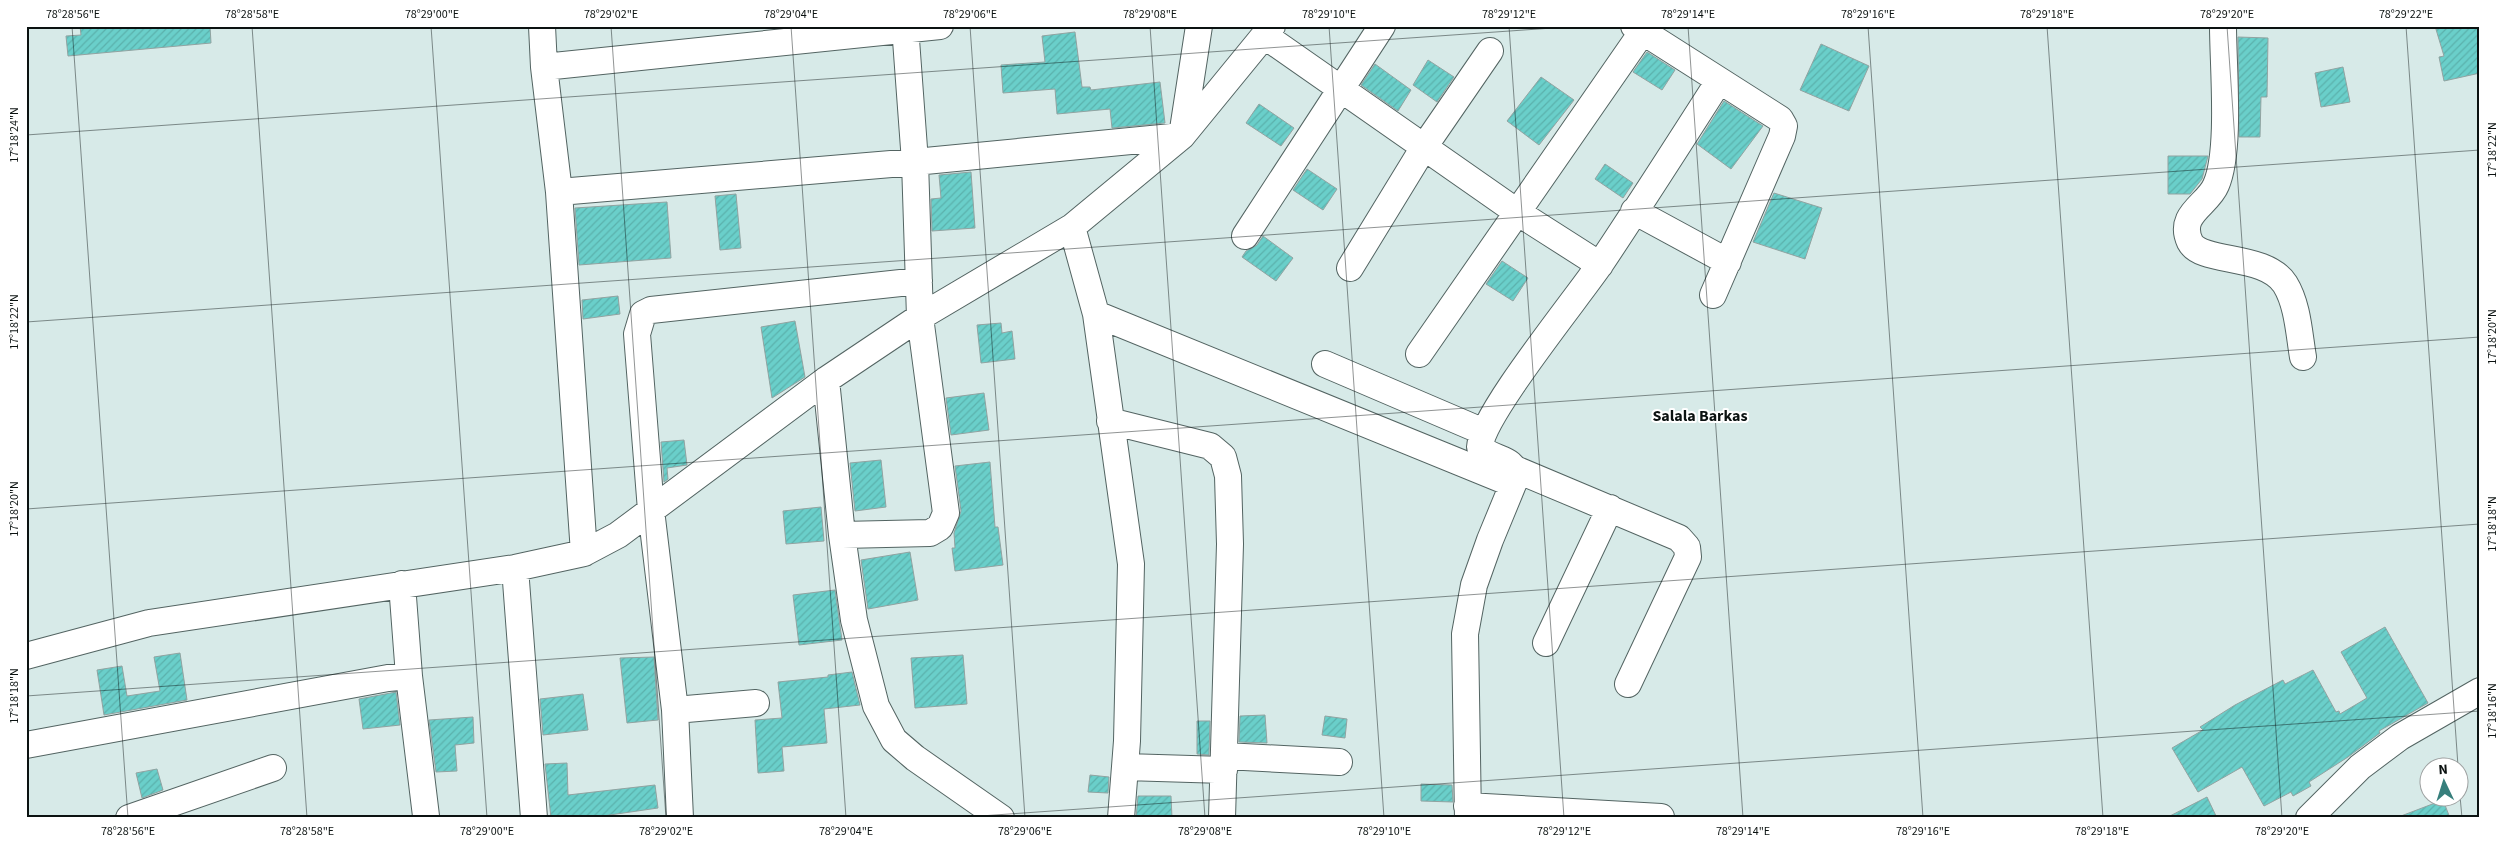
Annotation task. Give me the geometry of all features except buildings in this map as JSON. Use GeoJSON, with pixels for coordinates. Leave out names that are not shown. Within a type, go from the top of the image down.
{"type":"FeatureCollection","features":[{"type":"Feature","properties":{"kind":"street"},"geometry":{"type":"LineString","coordinates":[[542,26],[544,67],[559,192],[584,553]]}},
{"type":"Feature","properties":{"kind":"street"},"geometry":{"type":"LineString","coordinates":[[544,67],[905,28],[940,26]]}},
{"type":"Feature","properties":{"kind":"street"},"geometry":{"type":"LineString","coordinates":[[1182,136],[1199,26]]}},
{"type":"Feature","properties":{"kind":"street"},"geometry":{"type":"LineString","coordinates":[[1244,236],[1382,26]]}},
{"type":"Feature","properties":{"kind":"street"},"geometry":{"type":"LineString","coordinates":[[2229,26],[2223,26],[2224,153],[2217,184],[2211,194],[2194,209],[2187,231],[2190,243],[2196,248],[2224,258],[2247,261],[2263,267],[2278,276],[2285,284],[2292,301],[2303,358]]}},
{"type":"Feature","properties":{"kind":"street"},"geometry":{"type":"LineString","coordinates":[[842,535],[930,533],[940,527],[946,513],[920,317],[915,162],[905,28]]}},
{"type":"Feature","properties":{"kind":"street"},"geometry":{"type":"LineString","coordinates":[[1418,354],[1517,212],[1638,29],[1780,119],[1784,126],[1782,136],[1713,295]]}},
{"type":"Feature","properties":{"kind":"street"},"geometry":{"type":"LineString","coordinates":[[26,656],[149,623],[515,568],[584,553],[618,535],[826,380],[920,317],[1072,227],[1182,136],[1269,31],[1341,91],[1517,212],[1600,265]]}},
{"type":"Feature","properties":{"kind":"street"},"geometry":{"type":"LineString","coordinates":[[1350,268],[1424,148],[1490,51]]}},
{"type":"Feature","properties":{"kind":"street"},"geometry":{"type":"LineString","coordinates":[[1661,818],[1468,812],[1465,634],[1474,585],[1514,476],[1511,463],[1484,452],[1480,447],[1480,438],[1506,395],[1600,265],[1719,81]]}},
{"type":"Feature","properties":{"kind":"street"},"geometry":{"type":"LineString","coordinates":[[559,192],[915,162],[1182,136]]}},
{"type":"Feature","properties":{"kind":"street"},"geometry":{"type":"LineString","coordinates":[[1634,211],[1728,262]]}},
{"type":"Feature","properties":{"kind":"street"},"geometry":{"type":"LineString","coordinates":[[1072,227],[1096,314],[1131,564],[1125,767],[1121,818]]}},
{"type":"Feature","properties":{"kind":"street"},"geometry":{"type":"LineString","coordinates":[[680,818],[675,710],[651,510],[637,334],[643,314],[651,310],[919,281]]}},
{"type":"Feature","properties":{"kind":"street"},"geometry":{"type":"LineString","coordinates":[[1096,314],[1514,476],[1610,508],[1679,538],[1687,547],[1688,557],[1628,684]]}},
{"type":"Feature","properties":{"kind":"street"},"geometry":{"type":"LineString","coordinates":[[1325,364],[1484,432]]}},
{"type":"Feature","properties":{"kind":"street"},"geometry":{"type":"LineString","coordinates":[[826,380],[842,535],[854,620],[876,706],[894,740],[991,817]]}},
{"type":"Feature","properties":{"kind":"street"},"geometry":{"type":"LineString","coordinates":[[1110,421],[1210,446],[1223,456],[1228,476],[1230,544],[1222,818]]}},
{"type":"Feature","properties":{"kind":"street"},"geometry":{"type":"LineString","coordinates":[[1546,643],[1610,508]]}},
{"type":"Feature","properties":{"kind":"street"},"geometry":{"type":"LineString","coordinates":[[515,568],[534,818]]}},
{"type":"Feature","properties":{"kind":"street"},"geometry":{"type":"LineString","coordinates":[[402,584],[409,676],[426,816]]}},
{"type":"Feature","properties":{"kind":"street"},"geometry":{"type":"LineString","coordinates":[[26,745],[378,680],[409,676]]}},
{"type":"Feature","properties":{"kind":"street"},"geometry":{"type":"LineString","coordinates":[[2308,818],[2360,767],[2400,736],[2480,691]]}},
{"type":"Feature","properties":{"kind":"street"},"geometry":{"type":"LineString","coordinates":[[675,710],[756,703]]}},
{"type":"Feature","properties":{"kind":"street"},"geometry":{"type":"LineString","coordinates":[[1125,767],[1224,763],[1340,762]]}},
{"type":"Feature","properties":{"kind":"street"},"geometry":{"type":"LineString","coordinates":[[130,818],[273,768]]}},
{"type":"Feature","properties":{"kind":"district","name":"Salala Barkas"},"geometry":{"type":"Point","coordinates":[1700,415]}}]}
